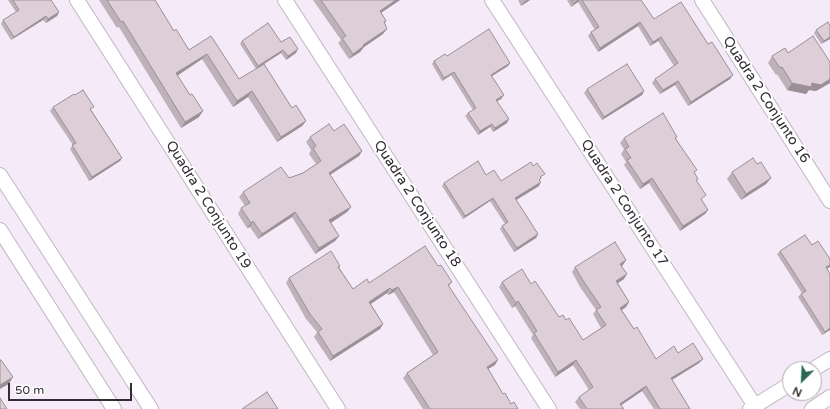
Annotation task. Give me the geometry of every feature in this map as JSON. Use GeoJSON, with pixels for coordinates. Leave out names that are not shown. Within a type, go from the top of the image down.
{"type":"FeatureCollection","features":[{"type":"Feature","properties":{"kind":"street","name":"Quadra 2 Conjunto 19"},"geometry":{"type":"LineString","coordinates":[[78,0],[338,409]]}},
{"type":"Feature","properties":{"kind":"street","name":"Quadra 2 Conjunto 18"},"geometry":{"type":"LineString","coordinates":[[285,0],[549,409]]}},
{"type":"Feature","properties":{"kind":"street","name":"Quadra 2 Conjunto 17"},"geometry":{"type":"LineString","coordinates":[[492,0],[753,408]]}},
{"type":"Feature","properties":{"kind":"street","name":"Quadra 2 Conjunto 16"},"geometry":{"type":"LineString","coordinates":[[702,0],[830,201]]}},
{"type":"Feature","properties":{"kind":"street"},"geometry":{"type":"LineString","coordinates":[[0,175],[151,409]]}},
{"type":"Feature","properties":{"kind":"street"},"geometry":{"type":"LineString","coordinates":[[0,230],[114,409]]}},
{"type":"Feature","properties":{"kind":"street"},"geometry":{"type":"LineString","coordinates":[[753,408],[782,389]]}},
{"type":"Feature","properties":{"kind":"street"},"geometry":{"type":"LineString","coordinates":[[812,409],[830,397]]}},
{"type":"Feature","properties":{"kind":"building"},"geometry":{"type":"Polygon","coordinates":[[[13,0],[51,0],[59,12],[48,19],[46,16],[14,37],[3,20],[19,10],[13,0]]]}},
{"type":"Feature","properties":{"kind":"building"},"geometry":{"type":"Polygon","coordinates":[[[107,0],[155,0],[174,31],[176,29],[189,50],[211,36],[239,79],[264,64],[292,108],[296,105],[306,121],[281,137],[252,91],[237,101],[207,54],[176,73],[190,95],[192,94],[203,111],[185,122],[123,21],[121,22],[107,0]]]}},
{"type":"Feature","properties":{"kind":"building"},"geometry":{"type":"Polygon","coordinates":[[[321,0],[396,0],[380,11],[386,21],[384,22],[387,29],[363,45],[364,46],[353,54],[342,38],[346,36],[321,0]]]}},
{"type":"Feature","properties":{"kind":"building"},"geometry":{"type":"Polygon","coordinates":[[[582,0],[641,0],[654,19],[681,2],[708,44],[712,42],[733,75],[691,102],[678,81],[663,90],[655,79],[678,63],[661,37],[653,42],[640,22],[600,48],[591,32],[599,27],[582,0]]]}},
{"type":"Feature","properties":{"kind":"building"},"geometry":{"type":"Polygon","coordinates":[[[828,22],[830,26],[830,37],[824,41],[816,30],[828,22]]]}},
{"type":"Feature","properties":{"kind":"building"},"geometry":{"type":"Polygon","coordinates":[[[268,23],[281,42],[290,37],[298,49],[288,56],[283,50],[258,66],[242,41],[268,23]]]}},
{"type":"Feature","properties":{"kind":"building"},"geometry":{"type":"Polygon","coordinates":[[[489,29],[510,63],[491,75],[504,95],[496,100],[509,119],[495,128],[492,124],[480,131],[468,113],[476,108],[454,72],[444,78],[434,61],[445,54],[447,56],[489,29]]]}},
{"type":"Feature","properties":{"kind":"building"},"geometry":{"type":"Polygon","coordinates":[[[813,36],[830,62],[830,79],[821,85],[812,83],[811,87],[792,83],[782,67],[780,68],[772,56],[785,48],[788,53],[813,36]]]}},
{"type":"Feature","properties":{"kind":"building"},"geometry":{"type":"Polygon","coordinates":[[[627,64],[644,91],[604,117],[587,89],[627,64]]]}},
{"type":"Feature","properties":{"kind":"building"},"geometry":{"type":"Polygon","coordinates":[[[83,90],[94,107],[90,109],[122,158],[92,177],[72,145],[76,143],[53,107],[83,90]]]}},
{"type":"Feature","properties":{"kind":"building"},"geometry":{"type":"Polygon","coordinates":[[[663,113],[677,137],[675,138],[697,170],[694,172],[698,179],[696,180],[706,195],[701,199],[708,210],[683,226],[652,178],[643,184],[627,160],[631,158],[625,149],[629,147],[624,138],[663,113]]]}},
{"type":"Feature","properties":{"kind":"building"},"geometry":{"type":"Polygon","coordinates":[[[329,124],[334,131],[344,124],[362,151],[329,173],[351,207],[329,220],[339,236],[319,248],[295,212],[262,234],[253,221],[251,223],[241,208],[250,203],[243,192],[281,167],[289,178],[303,173],[321,161],[313,148],[316,146],[310,137],[329,124]]]}},
{"type":"Feature","properties":{"kind":"building"},"geometry":{"type":"Polygon","coordinates":[[[753,158],[757,164],[761,162],[771,178],[746,194],[732,172],[753,158]]]}},
{"type":"Feature","properties":{"kind":"building"},"geometry":{"type":"Polygon","coordinates":[[[478,161],[486,175],[494,170],[501,181],[531,162],[533,166],[537,163],[545,174],[540,177],[541,178],[539,180],[541,182],[515,198],[538,234],[517,248],[502,226],[508,222],[493,198],[465,216],[444,183],[478,161]]]}},
{"type":"Feature","properties":{"kind":"building"},"geometry":{"type":"Polygon","coordinates":[[[805,235],[812,245],[818,241],[830,259],[830,265],[826,267],[830,274],[830,328],[825,332],[801,294],[806,291],[780,251],[805,235]]]}},
{"type":"Feature","properties":{"kind":"building"},"geometry":{"type":"Polygon","coordinates":[[[615,242],[626,260],[620,264],[627,274],[616,281],[629,302],[620,308],[634,329],[637,327],[656,359],[674,346],[678,353],[693,343],[703,359],[671,378],[690,409],[660,409],[646,386],[620,404],[624,409],[587,409],[579,397],[593,387],[576,360],[558,372],[534,333],[537,331],[518,301],[516,303],[502,282],[522,269],[531,284],[535,281],[559,317],[563,315],[566,320],[569,318],[583,340],[606,325],[596,310],[601,307],[575,267],[615,242]]]}},
{"type":"Feature","properties":{"kind":"building"},"geometry":{"type":"Polygon","coordinates":[[[425,246],[438,266],[441,265],[452,282],[448,285],[498,360],[487,367],[503,394],[505,393],[511,404],[514,402],[518,409],[430,409],[407,373],[438,352],[398,287],[392,290],[390,288],[369,302],[383,324],[333,356],[318,332],[322,329],[310,314],[289,278],[331,251],[340,266],[338,267],[353,289],[367,279],[369,283],[425,246]]]}},
{"type":"Feature","properties":{"kind":"building"},"geometry":{"type":"Polygon","coordinates":[[[0,360],[13,377],[0,385],[0,360]]]}},
{"type":"Feature","properties":{"kind":"building"},"geometry":{"type":"Polygon","coordinates":[[[267,392],[278,409],[242,409],[267,392]]]}},
{"type":"Feature","properties":{"kind":"building"},"geometry":{"type":"Polygon","coordinates":[[[0,398],[7,409],[0,409],[0,398]]]}}]}
